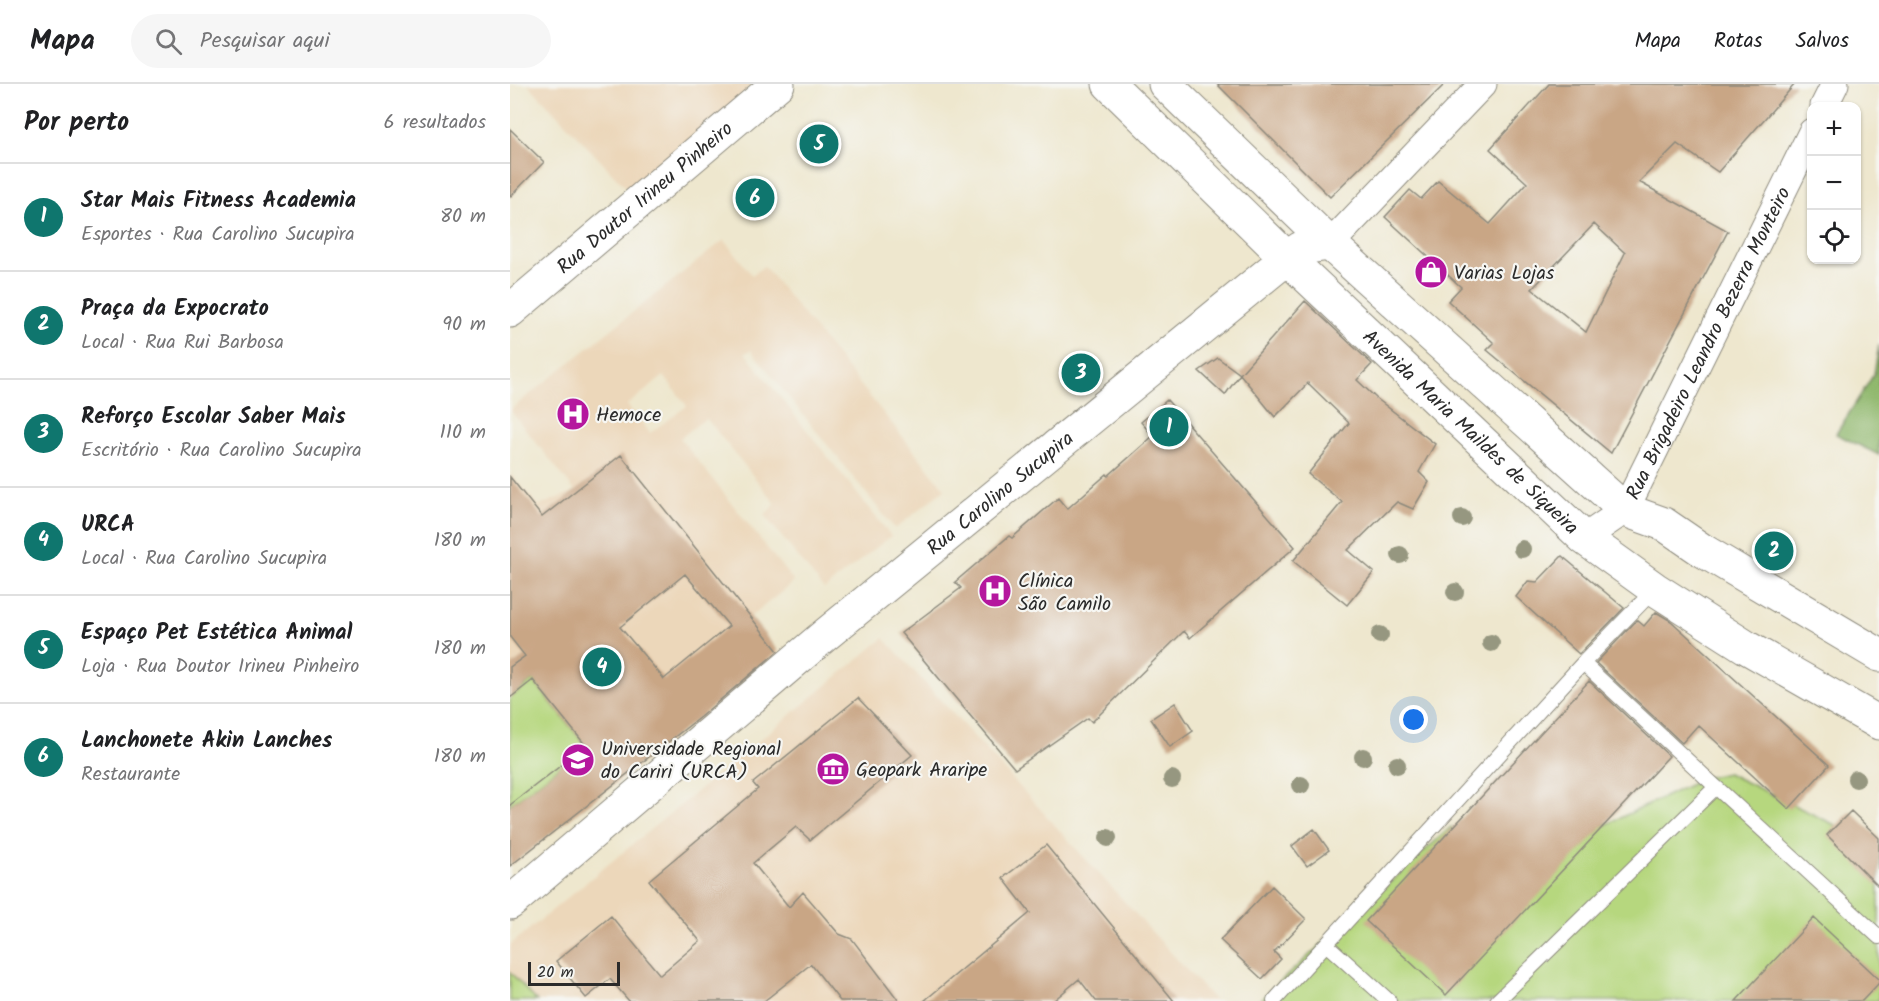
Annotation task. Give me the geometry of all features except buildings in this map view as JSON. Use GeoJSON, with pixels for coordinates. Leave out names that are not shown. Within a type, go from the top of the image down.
{"type":"FeatureCollection","features":[{"type":"Feature","properties":{"kind":"main road","name":"Rua Doutor Irineu Pinheiro"},"geometry":{"type":"LineString","coordinates":[[510,311],[778,84]]}},
{"type":"Feature","properties":{"kind":"main road","name":"Avenida Maria Maildes de Siqueira"},"geometry":{"type":"LineString","coordinates":[[1109,84],[1287,258],[1584,538],[1655,589],[1746,647],[1879,723]]}},
{"type":"Feature","properties":{"kind":"main road"},"geometry":{"type":"LineString","coordinates":[[1165,84],[1330,244],[1625,510],[1664,525],[1879,655]]}},
{"type":"Feature","properties":{"kind":"main road","name":"Rua Carolino Sucupira"},"geometry":{"type":"LineString","coordinates":[[510,903],[824,636],[1287,258],[1301,248],[1330,244]]}},
{"type":"Feature","properties":{"kind":"street"},"geometry":{"type":"LineString","coordinates":[[1330,244],[1484,84]]}},
{"type":"Feature","properties":{"kind":"street"},"geometry":{"type":"LineString","coordinates":[[1826,102],[1835,84]]}},
{"type":"Feature","properties":{"kind":"street","name":"Rua Brigadeiro Leandro Bezerra Monteiro"},"geometry":{"type":"LineString","coordinates":[[1584,538],[1625,510],[1807,142]]}},
{"type":"Feature","properties":{"kind":"lane"},"geometry":{"type":"LineString","coordinates":[[1274,1001],[1583,663],[1655,589]]}},
{"type":"Feature","properties":{"kind":"lane"},"geometry":{"type":"LineString","coordinates":[[1583,663],[1879,937]]}},
{"type":"Feature","properties":{"kind":"lane"},"geometry":{"type":"LineString","coordinates":[[1497,1001],[1716,787]]}},
{"type":"Feature","properties":{"kind":"lane"},"geometry":{"type":"LineString","coordinates":[[1326,944],[1389,1001]]}},
{"type":"Feature","properties":{"kind":"shaded area"},"geometry":{"type":"Polygon","coordinates":[[[528,84],[753,84],[634,196],[528,84]]]}},
{"type":"Feature","properties":{"kind":"shaded area"},"geometry":{"type":"Polygon","coordinates":[[[724,240],[752,275],[764,266],[945,489],[895,529],[751,350],[745,353],[891,536],[824,589],[764,515],[776,504],[706,418],[680,438],[794,582],[750,617],[780,654],[510,866],[510,474],[539,506],[575,491],[510,410],[724,240]],[[664,376],[627,405],[650,433],[687,406],[664,376]]]}},
{"type":"Feature","properties":{"kind":"shaded area"},"geometry":{"type":"Polygon","coordinates":[[[884,638],[1215,1001],[510,1001],[510,945],[884,638]]]}},
{"type":"Feature","properties":{"kind":"green space"},"geometry":{"type":"Polygon","coordinates":[[[1879,345],[1879,455],[1836,434],[1874,374],[1879,345]]]}},
{"type":"Feature","properties":{"kind":"green space"},"geometry":{"type":"Polygon","coordinates":[[[533,680],[586,746],[510,805],[510,698],[533,680]]]}},
{"type":"Feature","properties":{"kind":"green space"},"geometry":{"type":"Polygon","coordinates":[[[1727,773],[1879,846],[1879,1001],[1259,1001],[1451,827],[1508,871],[1704,778],[1727,773]]]}},
{"type":"Feature","properties":{"kind":"green space"},"geometry":{"type":"Polygon","coordinates":[[[510,972],[534,998],[537,1001],[510,1001],[510,972]]]}},
{"type":"Feature","properties":{"kind":"place","name":"Espaço Pet Estética Animal"},"geometry":{"type":"Point","coordinates":[819,144]}},
{"type":"Feature","properties":{"kind":"place","name":"Lanchonete Akin Lanches"},"geometry":{"type":"Point","coordinates":[755,198]}},
{"type":"Feature","properties":{"kind":"place","name":"Varias Lojas"},"geometry":{"type":"Point","coordinates":[1431,272]}},
{"type":"Feature","properties":{"kind":"place","name":"Reforço Escolar Saber Mais"},"geometry":{"type":"Point","coordinates":[1081,373]}},
{"type":"Feature","properties":{"kind":"place","name":"Hemoce"},"geometry":{"type":"Point","coordinates":[573,414]}},
{"type":"Feature","properties":{"kind":"place","name":"Star Mais Fitness Academia"},"geometry":{"type":"Point","coordinates":[1169,427]}},
{"type":"Feature","properties":{"kind":"place","name":"Praça da Expocrato"},"geometry":{"type":"Point","coordinates":[1774,551]}},
{"type":"Feature","properties":{"kind":"place","name":"Clínica São Camilo"},"geometry":{"type":"Point","coordinates":[995,591]}},
{"type":"Feature","properties":{"kind":"place","name":"URCA"},"geometry":{"type":"Point","coordinates":[602,667]}},
{"type":"Feature","properties":{"kind":"place","name":"Universidade Regional do Cariri (URCA)"},"geometry":{"type":"Point","coordinates":[578,760]}},
{"type":"Feature","properties":{"kind":"place","name":"Geopark Araripe"},"geometry":{"type":"Point","coordinates":[833,769]}}]}
